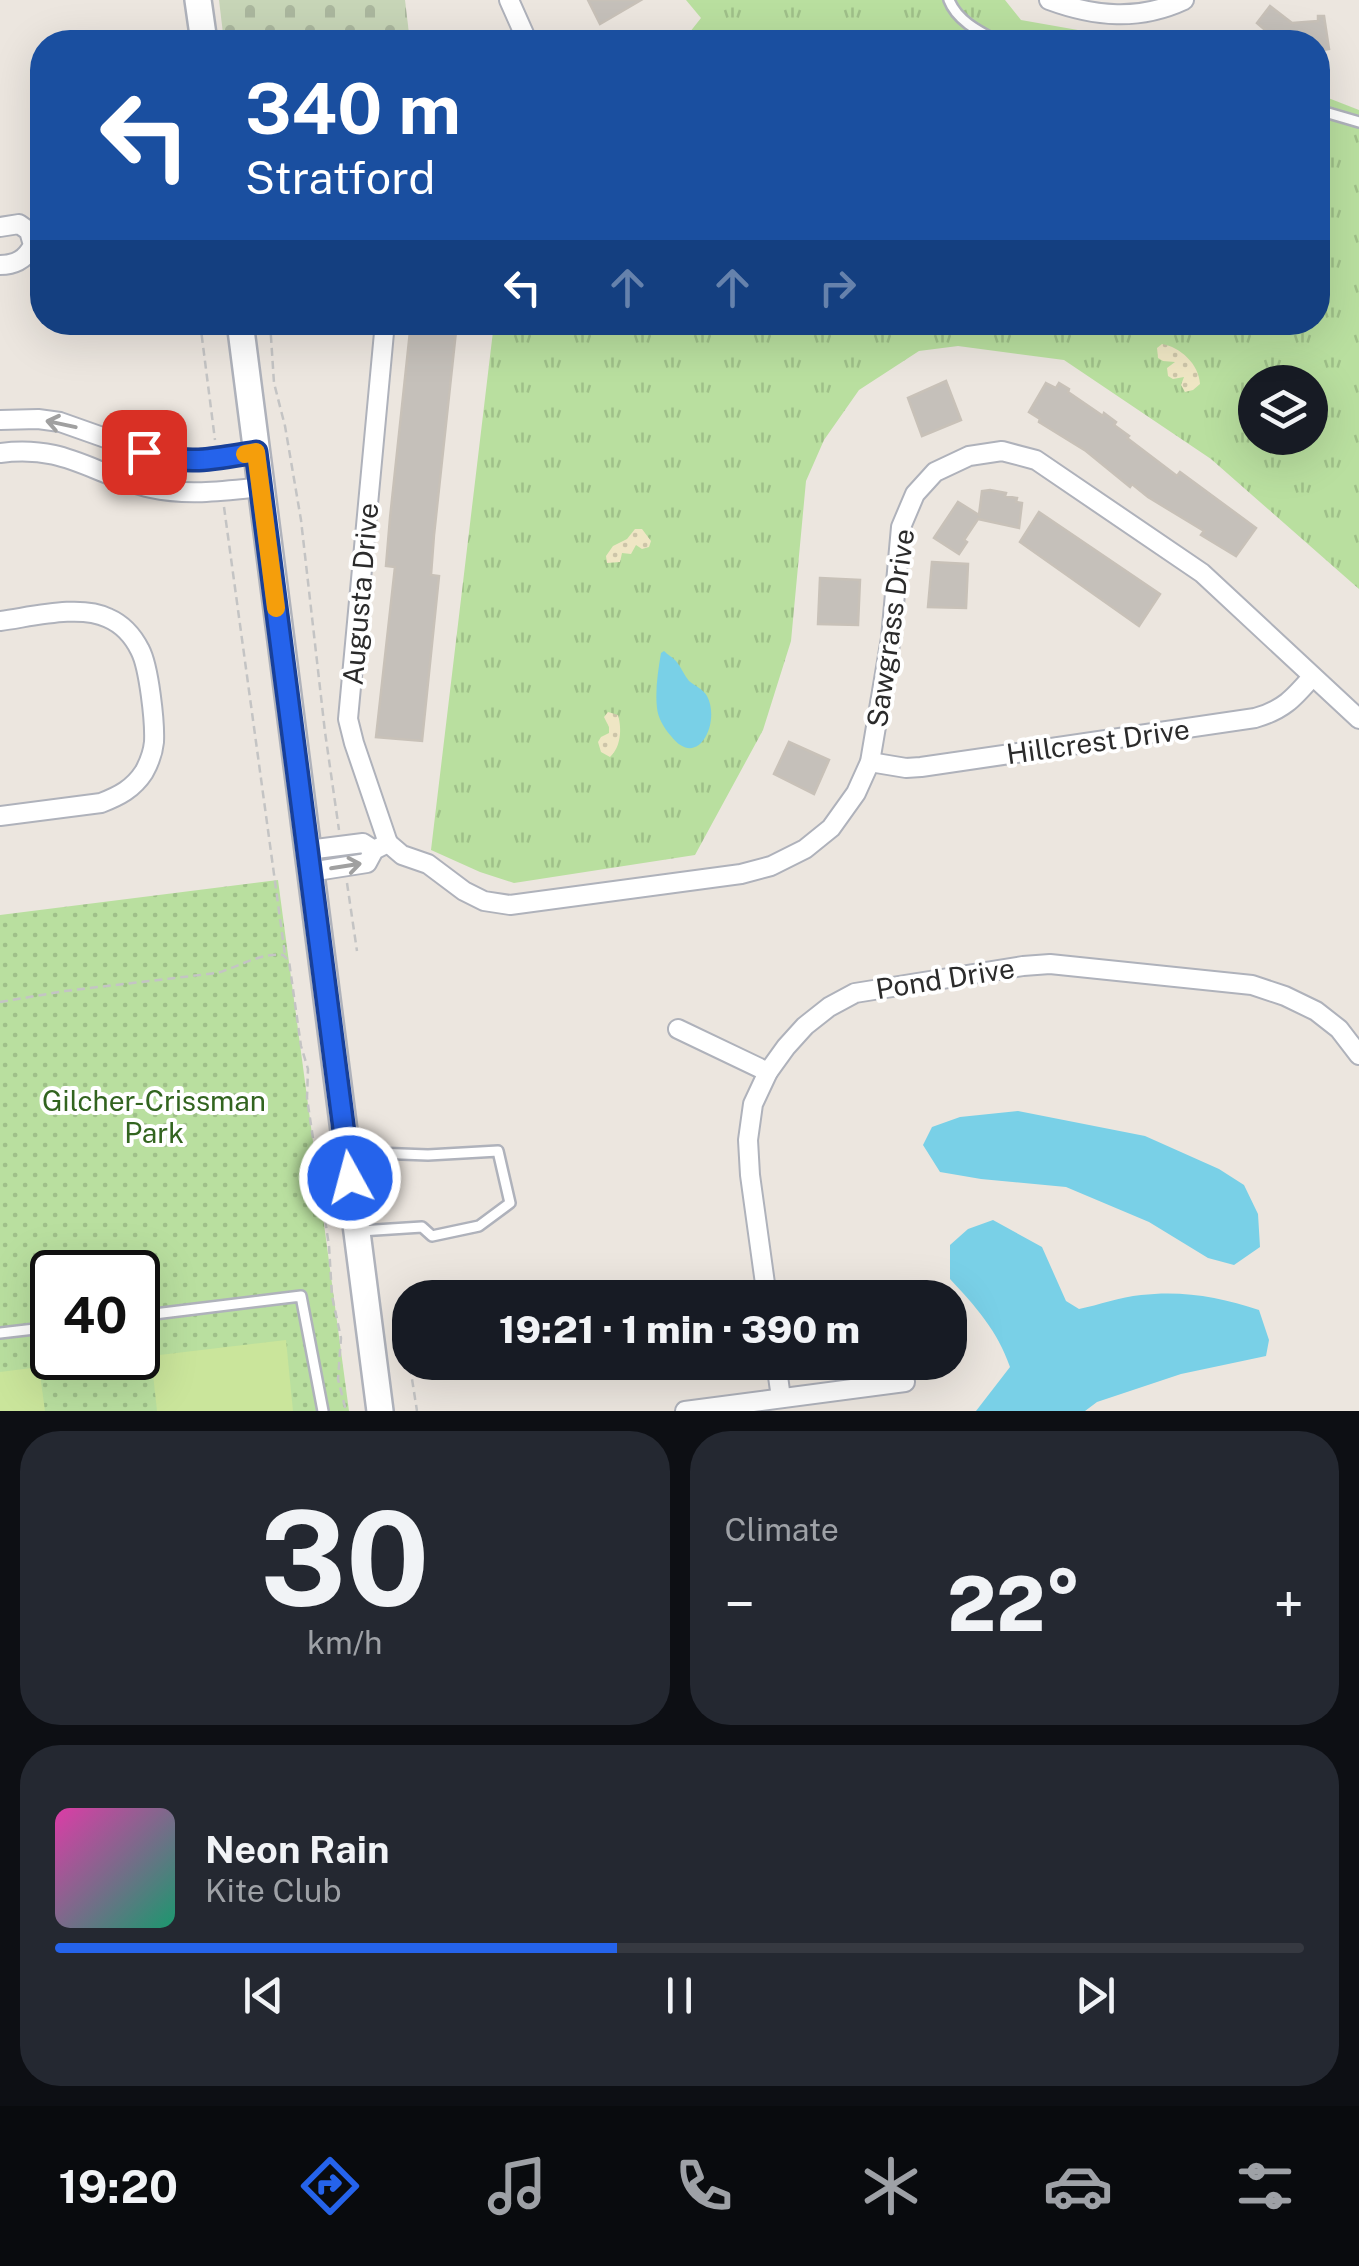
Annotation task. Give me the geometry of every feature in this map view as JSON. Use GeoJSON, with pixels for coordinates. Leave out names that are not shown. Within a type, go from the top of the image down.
{"type":"FeatureCollection","features":[{"type":"Feature","properties":{"kind":"street"},"geometry":{"type":"LineString","coordinates":[[198,0],[202,30]]}},
{"type":"Feature","properties":{"kind":"street"},"geometry":{"type":"LineString","coordinates":[[508,0],[522,30]]}},
{"type":"Feature","properties":{"kind":"street"},"geometry":{"type":"LineString","coordinates":[[1050,0],[1086,12],[1116,15],[1148,13],[1184,0]]}},
{"type":"Feature","properties":{"kind":"street"},"geometry":{"type":"LineString","coordinates":[[0,226],[19,224],[30,231]]}},
{"type":"Feature","properties":{"kind":"street"},"geometry":{"type":"LineString","coordinates":[[0,265],[17,262],[30,250]]}},
{"type":"Feature","properties":{"kind":"street"},"geometry":{"type":"LineString","coordinates":[[242,335],[380,1411]]}},
{"type":"Feature","properties":{"kind":"street","name":"Augusta Drive"},"geometry":{"type":"LineString","coordinates":[[381,846],[348,719],[384,335]]}},
{"type":"Feature","properties":{"kind":"street"},"geometry":{"type":"LineString","coordinates":[[0,420],[60,422],[183,461],[256,452]]}},
{"type":"Feature","properties":{"kind":"street"},"geometry":{"type":"LineString","coordinates":[[0,453],[32,450],[64,456],[155,489],[187,492],[261,488]]}},
{"type":"Feature","properties":{"kind":"street","name":"Sawgrass Drive"},"geometry":{"type":"LineString","coordinates":[[381,846],[428,864],[464,891],[510,906],[740,874],[771,866],[805,849],[831,828],[856,793],[870,762],[891,638],[900,526],[915,494],[935,472],[969,456],[1002,451],[1036,460],[1202,573],[1359,719]]}},
{"type":"Feature","properties":{"kind":"street"},"geometry":{"type":"LineString","coordinates":[[0,621],[79,611],[110,618],[133,638],[145,662],[154,741],[146,770],[128,791],[101,803],[0,816]]}},
{"type":"Feature","properties":{"kind":"street","name":"Hillcrest Drive"},"geometry":{"type":"LineString","coordinates":[[870,762],[921,767],[1254,718],[1290,703],[1312,677]]}},
{"type":"Feature","properties":{"kind":"street"},"geometry":{"type":"LineString","coordinates":[[309,861],[342,846],[381,846]]}},
{"type":"Feature","properties":{"kind":"street"},"geometry":{"type":"LineString","coordinates":[[309,861],[345,866],[367,863],[381,846]]}},
{"type":"Feature","properties":{"kind":"street","name":"Pond Drive"},"geometry":{"type":"LineString","coordinates":[[765,1280],[750,1175],[748,1140],[753,1104],[768,1072],[804,1026],[829,1006],[856,992],[1050,964],[1252,985],[1316,1011],[1339,1029],[1359,1055]]}},
{"type":"Feature","properties":{"kind":"street"},"geometry":{"type":"LineString","coordinates":[[678,1029],[768,1072]]}},
{"type":"Feature","properties":{"kind":"street"},"geometry":{"type":"LineString","coordinates":[[778,1380],[781,1398]]}},
{"type":"Feature","properties":{"kind":"street"},"geometry":{"type":"LineString","coordinates":[[685,1411],[905,1382]]}},
{"type":"Feature","properties":{"kind":"lane"},"geometry":{"type":"LineString","coordinates":[[949,0],[963,20],[979,30]]}},
{"type":"Feature","properties":{"kind":"lane"},"geometry":{"type":"LineString","coordinates":[[1330,114],[1359,122]]}},
{"type":"Feature","properties":{"kind":"lane"},"geometry":{"type":"LineString","coordinates":[[346,1152],[428,1156],[498,1150],[510,1203],[478,1226],[432,1236],[422,1226],[357,1232]]}},
{"type":"Feature","properties":{"kind":"lane"},"geometry":{"type":"LineString","coordinates":[[160,1313],[301,1296],[323,1411]]}},
{"type":"Feature","properties":{"kind":"lane"},"geometry":{"type":"LineString","coordinates":[[0,1333],[30,1329]]}},
{"type":"Feature","properties":{"kind":"path"},"geometry":{"type":"LineString","coordinates":[[202,335],[217,458]]}},
{"type":"Feature","properties":{"kind":"path"},"geometry":{"type":"LineString","coordinates":[[271,335],[274,382],[301,520],[324,732],[342,846]]}},
{"type":"Feature","properties":{"kind":"path"},"geometry":{"type":"LineString","coordinates":[[222,491],[285,956],[308,1069],[308,1098],[340,1338],[338,1379],[346,1411]]}},
{"type":"Feature","properties":{"kind":"path"},"geometry":{"type":"LineString","coordinates":[[345,866],[357,951]]}},
{"type":"Feature","properties":{"kind":"path"},"geometry":{"type":"LineString","coordinates":[[0,1002],[65,990],[217,973],[270,954],[285,956]]}},
{"type":"Feature","properties":{"kind":"path"},"geometry":{"type":"LineString","coordinates":[[413,1380],[418,1411]]}},
{"type":"Feature","properties":{"kind":"green space"},"geometry":{"type":"Polygon","coordinates":[[[219,0],[405,0],[409,30],[223,30],[219,0]]]}},
{"type":"Feature","properties":{"kind":"green space"},"geometry":{"type":"Polygon","coordinates":[[[686,0],[1005,0],[1021,20],[1078,30],[692,30],[701,18],[686,0]]]}},
{"type":"Feature","properties":{"kind":"green space"},"geometry":{"type":"Polygon","coordinates":[[[1330,99],[1359,110],[1359,589],[1211,459],[1064,360],[958,346],[919,351],[859,390],[824,440],[806,481],[791,641],[763,730],[695,855],[514,883],[431,850],[493,335],[1330,335],[1330,99]]]}},
{"type":"Feature","properties":{"kind":"green space","name":"Gilcher-Crissman Park"},"geometry":{"type":"Polygon","coordinates":[[[278,880],[349,1411],[0,1411],[0,915],[278,880]]]}},
{"type":"Feature","properties":{"kind":"green space"},"geometry":{"type":"Polygon","coordinates":[[[286,1340],[293,1411],[157,1411],[154,1380],[160,1380],[160,1355],[286,1340]]]}},
{"type":"Feature","properties":{"kind":"green space"},"geometry":{"type":"Polygon","coordinates":[[[30,1368],[30,1380],[41,1380],[45,1411],[0,1411],[0,1372],[30,1368]]]}},
{"type":"Feature","properties":{"kind":"sand"},"geometry":{"type":"Polygon","coordinates":[[[1162,344],[1182,353],[1192,363],[1200,384],[1193,390],[1185,392],[1181,385],[1184,377],[1168,376],[1167,368],[1175,362],[1158,358],[1157,348],[1162,344]]]}},
{"type":"Feature","properties":{"kind":"sand"},"geometry":{"type":"Polygon","coordinates":[[[635,529],[642,529],[651,541],[649,547],[642,549],[636,545],[631,554],[622,553],[620,562],[607,563],[606,556],[613,546],[627,539],[635,529]]]}},
{"type":"Feature","properties":{"kind":"sand"},"geometry":{"type":"Polygon","coordinates":[[[608,712],[618,715],[620,726],[618,743],[610,757],[601,752],[598,742],[609,733],[604,717],[608,712]]]}},
{"type":"Feature","properties":{"kind":"water"},"geometry":{"type":"Polygon","coordinates":[[[664,651],[705,694],[711,707],[709,729],[698,746],[681,745],[671,736],[658,712],[657,680],[664,651]]]}},
{"type":"Feature","properties":{"kind":"water"},"geometry":{"type":"Polygon","coordinates":[[[1018,1111],[1145,1136],[1219,1169],[1244,1185],[1258,1214],[1260,1247],[1234,1265],[1208,1258],[1149,1222],[1066,1187],[940,1172],[923,1145],[932,1127],[960,1117],[1018,1111]]]}},
{"type":"Feature","properties":{"kind":"water"},"geometry":{"type":"Polygon","coordinates":[[[993,1220],[1042,1247],[1066,1301],[1079,1309],[1125,1297],[1186,1294],[1259,1310],[1269,1340],[1266,1356],[1181,1374],[1097,1402],[1085,1411],[976,1411],[1010,1367],[992,1330],[967,1298],[967,1280],[950,1279],[950,1245],[968,1229],[993,1220]]]}},
{"type":"Feature","properties":{"kind":"building"},"geometry":{"type":"Polygon","coordinates":[[[588,0],[641,0],[600,24],[588,0]]]}},
{"type":"Feature","properties":{"kind":"building"},"geometry":{"type":"Polygon","coordinates":[[[1270,6],[1292,23],[1318,21],[1318,16],[1324,16],[1326,30],[1265,30],[1257,23],[1270,6]]]}},
{"type":"Feature","properties":{"kind":"building"},"geometry":{"type":"Polygon","coordinates":[[[410,335],[456,335],[434,535],[431,575],[439,576],[422,741],[376,737],[395,567],[386,566],[410,335]]]}},
{"type":"Feature","properties":{"kind":"building"},"geometry":{"type":"Polygon","coordinates":[[[946,381],[961,420],[922,436],[908,398],[946,381]]]}},
{"type":"Feature","properties":{"kind":"building"},"geometry":{"type":"Polygon","coordinates":[[[1046,383],[1056,388],[1059,383],[1103,416],[1104,413],[1127,438],[1177,476],[1180,472],[1256,528],[1236,556],[1039,422],[1029,412],[1046,383]]]}},
{"type":"Feature","properties":{"kind":"building"},"geometry":{"type":"Polygon","coordinates":[[[982,491],[1006,493],[1005,496],[1022,503],[1019,528],[978,519],[959,554],[934,538],[958,502],[979,515],[982,491]]]}},
{"type":"Feature","properties":{"kind":"building"},"geometry":{"type":"Polygon","coordinates":[[[1039,512],[1160,594],[1139,626],[1020,542],[1039,512]]]}},
{"type":"Feature","properties":{"kind":"building"},"geometry":{"type":"Polygon","coordinates":[[[932,562],[968,564],[966,608],[928,607],[932,562]]]}},
{"type":"Feature","properties":{"kind":"building"},"geometry":{"type":"Polygon","coordinates":[[[820,578],[860,580],[858,625],[818,624],[820,578]]]}},
{"type":"Feature","properties":{"kind":"building"},"geometry":{"type":"Polygon","coordinates":[[[789,742],[829,760],[814,794],[774,774],[789,742]]]}},
{"type":"Feature","properties":{"kind":"slow traffic"},"geometry":{"type":"LineString","coordinates":[[245,454],[256,452],[276,608]]}},
{"type":"Feature","properties":{"kind":"route"},"geometry":{"type":"LineString","coordinates":[[144,452],[200,461],[256,452],[350,1178]]}}]}
